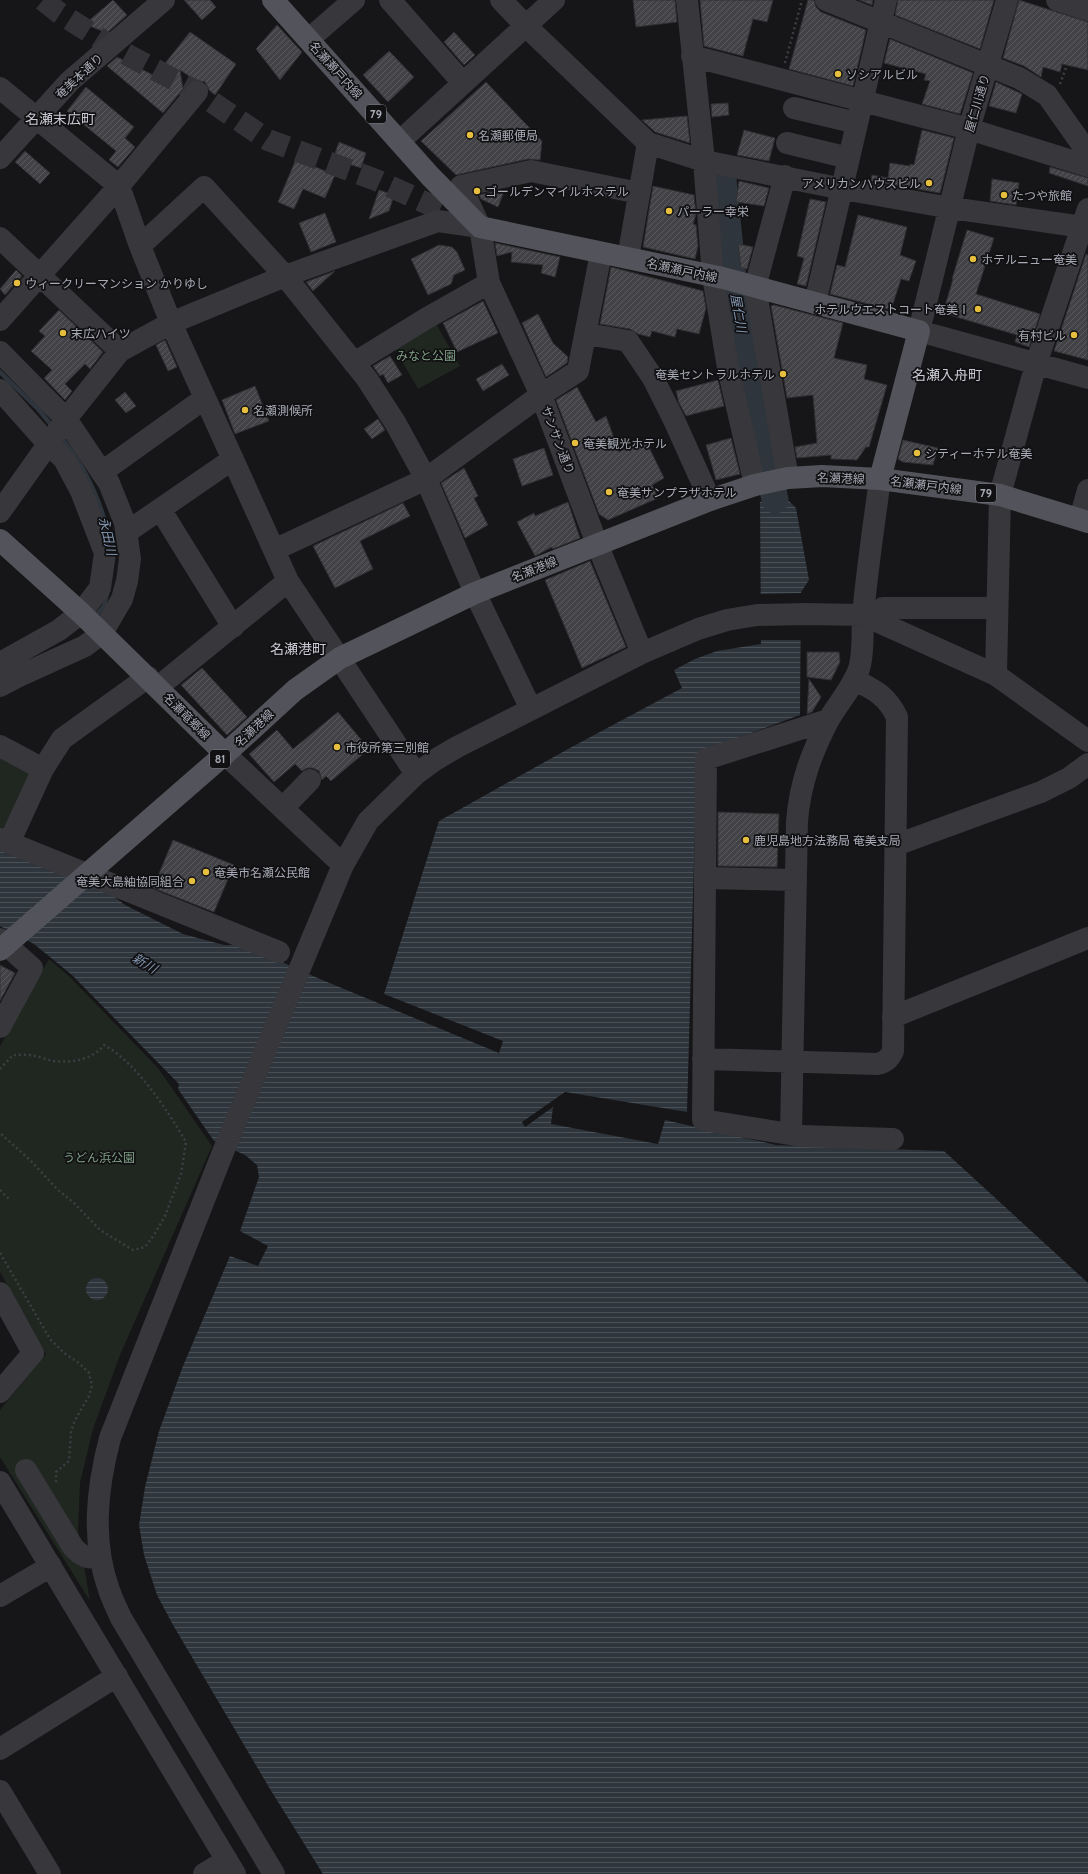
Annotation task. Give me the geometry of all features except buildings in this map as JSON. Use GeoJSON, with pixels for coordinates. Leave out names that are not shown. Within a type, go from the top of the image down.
{"type":"FeatureCollection","features":[{"type":"Feature","properties":{"kind":"main road","name":"名瀬瀬戸内線"},"geometry":{"type":"LineString","coordinates":[[273,0],[430,176],[480,227],[718,277],[919,331],[880,479],[1000,495],[1084,521]]}},
{"type":"Feature","properties":{"kind":"main road","name":"名瀬港線"},"geometry":{"type":"LineString","coordinates":[[225,754],[295,690],[340,658],[476,593],[710,500],[757,485],[786,478],[822,476],[880,479]]}},
{"type":"Feature","properties":{"kind":"main road","name":"名瀬竜郷線"},"geometry":{"type":"LineString","coordinates":[[0,540],[81,613],[225,754]]}},
{"type":"Feature","properties":{"kind":"main road","name":"81"},"geometry":{"type":"LineString","coordinates":[[4,943],[85,876],[225,754]]}},
{"type":"Feature","properties":{"kind":"street","name":"奄美本通り"},"geometry":{"type":"LineString","coordinates":[[0,158],[70,82],[164,0]]}},
{"type":"Feature","properties":{"kind":"street"},"geometry":{"type":"LineString","coordinates":[[309,39],[354,0]]}},
{"type":"Feature","properties":{"kind":"street"},"geometry":{"type":"LineString","coordinates":[[390,0],[463,83]]}},
{"type":"Feature","properties":{"kind":"street"},"geometry":{"type":"LineString","coordinates":[[501,0],[526,26],[648,143],[704,161],[785,176],[843,189],[951,208],[1086,221],[1036,364],[1000,495],[996,676]]}},
{"type":"Feature","properties":{"kind":"street"},"geometry":{"type":"LineString","coordinates":[[400,141],[554,0]]}},
{"type":"Feature","properties":{"kind":"street"},"geometry":{"type":"LineString","coordinates":[[687,0],[692,56],[728,368],[757,485]]}},
{"type":"Feature","properties":{"kind":"street"},"geometry":{"type":"LineString","coordinates":[[826,0],[1019,78],[1047,95],[1088,153]]}},
{"type":"Feature","properties":{"kind":"street"},"geometry":{"type":"LineString","coordinates":[[815,303],[843,189],[878,26],[881,22],[886,0]]}},
{"type":"Feature","properties":{"kind":"street","name":"屋仁川通り"},"geometry":{"type":"LineString","coordinates":[[919,331],[970,129],[1007,0]]}},
{"type":"Feature","properties":{"kind":"street"},"geometry":{"type":"LineString","coordinates":[[1057,0],[1088,10]]}},
{"type":"Feature","properties":{"kind":"street"},"geometry":{"type":"LineString","coordinates":[[692,56],[862,102],[970,129],[1088,166]]}},
{"type":"Feature","properties":{"kind":"street"},"geometry":{"type":"LineString","coordinates":[[0,88],[119,186],[140,246],[171,323],[288,581],[416,774]]}},
{"type":"Feature","properties":{"kind":"street"},"geometry":{"type":"LineString","coordinates":[[0,320],[119,186],[198,92]]}},
{"type":"Feature","properties":{"kind":"street"},"geometry":{"type":"LineString","coordinates":[[794,108],[857,123]]}},
{"type":"Feature","properties":{"kind":"street"},"geometry":{"type":"LineString","coordinates":[[628,258],[648,143]]}},
{"type":"Feature","properties":{"kind":"street"},"geometry":{"type":"LineString","coordinates":[[787,143],[850,158]]}},
{"type":"Feature","properties":{"kind":"street","name":"サンサン通り"},"geometry":{"type":"LineString","coordinates":[[640,193],[531,171],[461,186],[480,227],[489,284],[541,395],[597,544],[642,653]]}},
{"type":"Feature","properties":{"kind":"street"},"geometry":{"type":"LineString","coordinates":[[785,176],[752,286],[786,478]]}},
{"type":"Feature","properties":{"kind":"street"},"geometry":{"type":"LineString","coordinates":[[140,246],[204,187],[285,276],[367,379],[396,424],[426,479],[476,593],[530,708]]}},
{"type":"Feature","properties":{"kind":"street"},"geometry":{"type":"LineString","coordinates":[[0,512],[49,445],[66,418],[120,351],[171,323],[285,276],[438,221],[480,227]]}},
{"type":"Feature","properties":{"kind":"street"},"geometry":{"type":"LineString","coordinates":[[0,238],[120,351]]}},
{"type":"Feature","properties":{"kind":"street"},"geometry":{"type":"LineString","coordinates":[[274,550],[426,479],[541,395],[578,371],[601,253]]}},
{"type":"Feature","properties":{"kind":"street"},"geometry":{"type":"LineString","coordinates":[[354,363],[427,318],[489,284]]}},
{"type":"Feature","properties":{"kind":"street"},"geometry":{"type":"LineString","coordinates":[[919,331],[1088,378]]}},
{"type":"Feature","properties":{"kind":"street"},"geometry":{"type":"LineString","coordinates":[[586,334],[628,341],[653,378],[674,420],[710,500]]}},
{"type":"Feature","properties":{"kind":"street"},"geometry":{"type":"LineString","coordinates":[[0,352],[66,418],[109,483],[126,523],[130,559],[127,581],[122,599],[102,633],[85,646],[16,677],[0,686]]}},
{"type":"Feature","properties":{"kind":"street"},"geometry":{"type":"LineString","coordinates":[[0,390],[49,445],[64,459],[78,485],[105,553],[100,588],[81,613],[59,630],[0,663]]}},
{"type":"Feature","properties":{"kind":"street"},"geometry":{"type":"LineString","coordinates":[[102,472],[205,398]]}},
{"type":"Feature","properties":{"kind":"street"},"geometry":{"type":"LineString","coordinates":[[126,532],[233,459]]}},
{"type":"Feature","properties":{"kind":"street"},"geometry":{"type":"LineString","coordinates":[[791,1134],[797,822],[799,795],[806,770],[828,720],[855,680],[873,611],[880,479]]}},
{"type":"Feature","properties":{"kind":"street"},"geometry":{"type":"LineString","coordinates":[[1084,521],[1088,490]]}},
{"type":"Feature","properties":{"kind":"street"},"geometry":{"type":"LineString","coordinates":[[160,509],[233,627]]}},
{"type":"Feature","properties":{"kind":"street"},"geometry":{"type":"LineString","coordinates":[[279,952],[85,876],[58,861],[5,841],[43,768],[62,739],[153,682],[233,627],[288,581]]}},
{"type":"Feature","properties":{"kind":"street"},"geometry":{"type":"LineString","coordinates":[[274,1874],[121,1618],[109,1590],[100,1557],[98,1503],[102,1470],[110,1438],[223,1152],[343,865],[368,821],[416,774],[435,760],[457,747],[530,708],[642,653],[698,629],[727,620],[757,615],[997,608]]}},
{"type":"Feature","properties":{"kind":"street"},"geometry":{"type":"LineString","coordinates":[[873,611],[996,676],[1088,741]]}},
{"type":"Feature","properties":{"kind":"street"},"geometry":{"type":"LineString","coordinates":[[703,1059],[877,1064],[890,1058],[893,1051],[897,717],[891,705],[878,692],[855,680]]}},
{"type":"Feature","properties":{"kind":"street"},"geometry":{"type":"LineString","coordinates":[[828,720],[706,759],[703,1120],[791,1134],[893,1138]]}},
{"type":"Feature","properties":{"kind":"street"},"geometry":{"type":"LineString","coordinates":[[0,746],[43,768]]}},
{"type":"Feature","properties":{"kind":"street"},"geometry":{"type":"LineString","coordinates":[[225,754],[343,865]]}},
{"type":"Feature","properties":{"kind":"street"},"geometry":{"type":"LineString","coordinates":[[896,845],[1041,792],[1069,778],[1088,764]]}},
{"type":"Feature","properties":{"kind":"street"},"geometry":{"type":"LineString","coordinates":[[283,808],[310,780]]}},
{"type":"Feature","properties":{"kind":"street"},"geometry":{"type":"LineString","coordinates":[[705,878],[796,880]]}},
{"type":"Feature","properties":{"kind":"street"},"geometry":{"type":"LineString","coordinates":[[893,1017],[1088,938]]}},
{"type":"Feature","properties":{"kind":"street"},"geometry":{"type":"LineString","coordinates":[[0,1027],[32,968],[4,943]]}},
{"type":"Feature","properties":{"kind":"street"},"geometry":{"type":"LineString","coordinates":[[0,1293],[34,1353],[0,1392]]}},
{"type":"Feature","properties":{"kind":"street"},"geometry":{"type":"LineString","coordinates":[[26,1470],[73,1547],[80,1555],[90,1558],[100,1557]]}},
{"type":"Feature","properties":{"kind":"street"},"geometry":{"type":"LineString","coordinates":[[0,1482],[7,1510],[51,1566],[231,1867],[204,1874]]}},
{"type":"Feature","properties":{"kind":"street"},"geometry":{"type":"LineString","coordinates":[[0,1596],[51,1566]]}},
{"type":"Feature","properties":{"kind":"street"},"geometry":{"type":"LineString","coordinates":[[0,1748],[116,1676]]}},
{"type":"Feature","properties":{"kind":"street"},"geometry":{"type":"LineString","coordinates":[[0,1791],[50,1874]]}},
{"type":"Feature","properties":{"kind":"path"},"geometry":{"type":"LineString","coordinates":[[781,79],[802,0]]}},
{"type":"Feature","properties":{"kind":"path"},"geometry":{"type":"LineString","coordinates":[[0,1069],[13,1055],[34,1056],[52,1061],[71,1062],[84,1060],[100,1050],[104,1045],[116,1051],[136,1073],[162,1104],[186,1142],[181,1174],[165,1216],[145,1247],[133,1250],[100,1230],[74,1203],[58,1190],[30,1160],[0,1133]]}},
{"type":"Feature","properties":{"kind":"path"},"geometry":{"type":"LineString","coordinates":[[0,1190],[9,1199]]}},
{"type":"Feature","properties":{"kind":"path"},"geometry":{"type":"LineString","coordinates":[[0,1253],[50,1339],[64,1354],[79,1363],[89,1373],[92,1386],[89,1396],[75,1420],[71,1431],[70,1461],[56,1472],[57,1482],[45,1502]]}},
{"type":"Feature","properties":{"kind":"green space","name":"みなと公園"},"geometry":{"type":"Polygon","coordinates":[[[434,320],[460,366],[418,389],[392,344],[434,320]]]}},
{"type":"Feature","properties":{"kind":"green space"},"geometry":{"type":"Polygon","coordinates":[[[0,753],[34,771],[7,834],[0,831],[0,753]]]}},
{"type":"Feature","properties":{"kind":"green space","name":"うどん浜公園"},"geometry":{"type":"Polygon","coordinates":[[[49,959],[70,977],[158,1068],[212,1146],[120,1355],[93,1429],[80,1483],[78,1529],[90,1601],[0,1457],[0,1410],[46,1354],[0,1272],[0,1046],[49,959]]]}},
{"type":"Feature","properties":{"kind":"water","name":"新川"},"geometry":{"type":"Polygon","coordinates":[[[787,499],[796,508],[809,580],[801,592],[800,715],[697,753],[687,1112],[565,1092],[522,1122],[525,1127],[553,1107],[551,1124],[658,1144],[665,1120],[776,1145],[944,1151],[1088,1283],[1088,1874],[323,1874],[270,1789],[173,1625],[157,1595],[144,1555],[139,1525],[145,1487],[159,1431],[183,1366],[230,1256],[258,1266],[268,1246],[240,1231],[259,1177],[257,1165],[245,1155],[214,1141],[178,1089],[179,1084],[72,975],[34,944],[0,926],[0,846],[101,886],[125,905],[183,934],[224,945],[244,945],[320,979],[499,1053],[503,1041],[384,994],[439,821],[568,749],[682,688],[674,670],[695,659],[717,651],[761,644],[760,502],[787,499]]]}},
{"type":"Feature","properties":{"kind":"water"},"geometry":{"type":"Polygon","coordinates":[[[93,1278],[101,1278],[108,1285],[108,1293],[101,1300],[93,1300],[86,1293],[86,1285],[93,1278]]]}},
{"type":"Feature","properties":{"kind":"pier"},"geometry":{"type":"Polygon","coordinates":[[[803,593],[803,640],[760,640],[759,594],[803,593]]]}},
{"type":"Feature","properties":{"kind":"waterway","name":"屋仁川"},"geometry":{"type":"LineString","coordinates":[[723,179],[735,176]]}},
{"type":"Feature","properties":{"kind":"waterway","name":"屋仁川"},"geometry":{"type":"LineString","coordinates":[[723,179],[735,298],[775,500]]}},
{"type":"Feature","properties":{"kind":"waterway","name":"永田川"},"geometry":{"type":"LineString","coordinates":[[0,372],[38,409],[53,427]]}},
{"type":"Feature","properties":{"kind":"waterway","name":"永田川"},"geometry":{"type":"LineString","coordinates":[[60,436],[83,469],[100,506],[108,532]]}},
{"type":"Feature","properties":{"kind":"waterway","name":"永田川"},"geometry":{"type":"LineString","coordinates":[[94,618],[104,606],[107,594]]}},
{"type":"Feature","properties":{"kind":"tunnel"},"geometry":{"type":"LineString","coordinates":[[43,0],[58,12],[111,46],[197,92],[268,140],[376,180],[470,223]]}},
{"type":"Feature","properties":{"kind":"place","name":"ソシアルビル"},"geometry":{"type":"Point","coordinates":[838,74]}},
{"type":"Feature","properties":{"kind":"place","name":"名瀬郵便局"},"geometry":{"type":"Point","coordinates":[470,135]}},
{"type":"Feature","properties":{"kind":"place","name":"アメリカンハウスビル"},"geometry":{"type":"Point","coordinates":[929,183]}},
{"type":"Feature","properties":{"kind":"place","name":"ゴールデンマイルホステル"},"geometry":{"type":"Point","coordinates":[477,191]}},
{"type":"Feature","properties":{"kind":"place","name":"たつや旅館"},"geometry":{"type":"Point","coordinates":[1004,195]}},
{"type":"Feature","properties":{"kind":"place","name":"パーラー幸栄"},"geometry":{"type":"Point","coordinates":[669,211]}},
{"type":"Feature","properties":{"kind":"place","name":"ホテルニュー奄美"},"geometry":{"type":"Point","coordinates":[973,259]}},
{"type":"Feature","properties":{"kind":"place","name":"ウィークリーマンション かりゆし"},"geometry":{"type":"Point","coordinates":[17,283]}},
{"type":"Feature","properties":{"kind":"place","name":"ホテルウエストコート奄美Ⅰ"},"geometry":{"type":"Point","coordinates":[978,309]}},
{"type":"Feature","properties":{"kind":"place","name":"末広ハイツ"},"geometry":{"type":"Point","coordinates":[63,333]}},
{"type":"Feature","properties":{"kind":"place","name":"有村ビル"},"geometry":{"type":"Point","coordinates":[1074,335]}},
{"type":"Feature","properties":{"kind":"place","name":"奄美セントラルホテル"},"geometry":{"type":"Point","coordinates":[783,374]}},
{"type":"Feature","properties":{"kind":"place","name":"名瀬測候所"},"geometry":{"type":"Point","coordinates":[245,410]}},
{"type":"Feature","properties":{"kind":"place","name":"奄美観光ホテル"},"geometry":{"type":"Point","coordinates":[575,443]}},
{"type":"Feature","properties":{"kind":"place","name":"シティーホテル奄美"},"geometry":{"type":"Point","coordinates":[917,453]}},
{"type":"Feature","properties":{"kind":"place","name":"奄美サンプラザホテル"},"geometry":{"type":"Point","coordinates":[609,492]}},
{"type":"Feature","properties":{"kind":"place","name":"市役所第三別館"},"geometry":{"type":"Point","coordinates":[337,747]}},
{"type":"Feature","properties":{"kind":"place","name":"鹿児島地方法務局 奄美支局"},"geometry":{"type":"Point","coordinates":[746,840]}},
{"type":"Feature","properties":{"kind":"place","name":"奄美市名瀬公民館"},"geometry":{"type":"Point","coordinates":[206,872]}},
{"type":"Feature","properties":{"kind":"place","name":"奄美大島紬協同組合"},"geometry":{"type":"Point","coordinates":[192,881]}},
{"type":"Feature","properties":{"kind":"district","name":"名瀬末広町"},"geometry":{"type":"Point","coordinates":[60,119]}},
{"type":"Feature","properties":{"kind":"district","name":"名瀬入舟町"},"geometry":{"type":"Point","coordinates":[947,375]}},
{"type":"Feature","properties":{"kind":"district","name":"名瀬港町"},"geometry":{"type":"Point","coordinates":[298,649]}}]}
